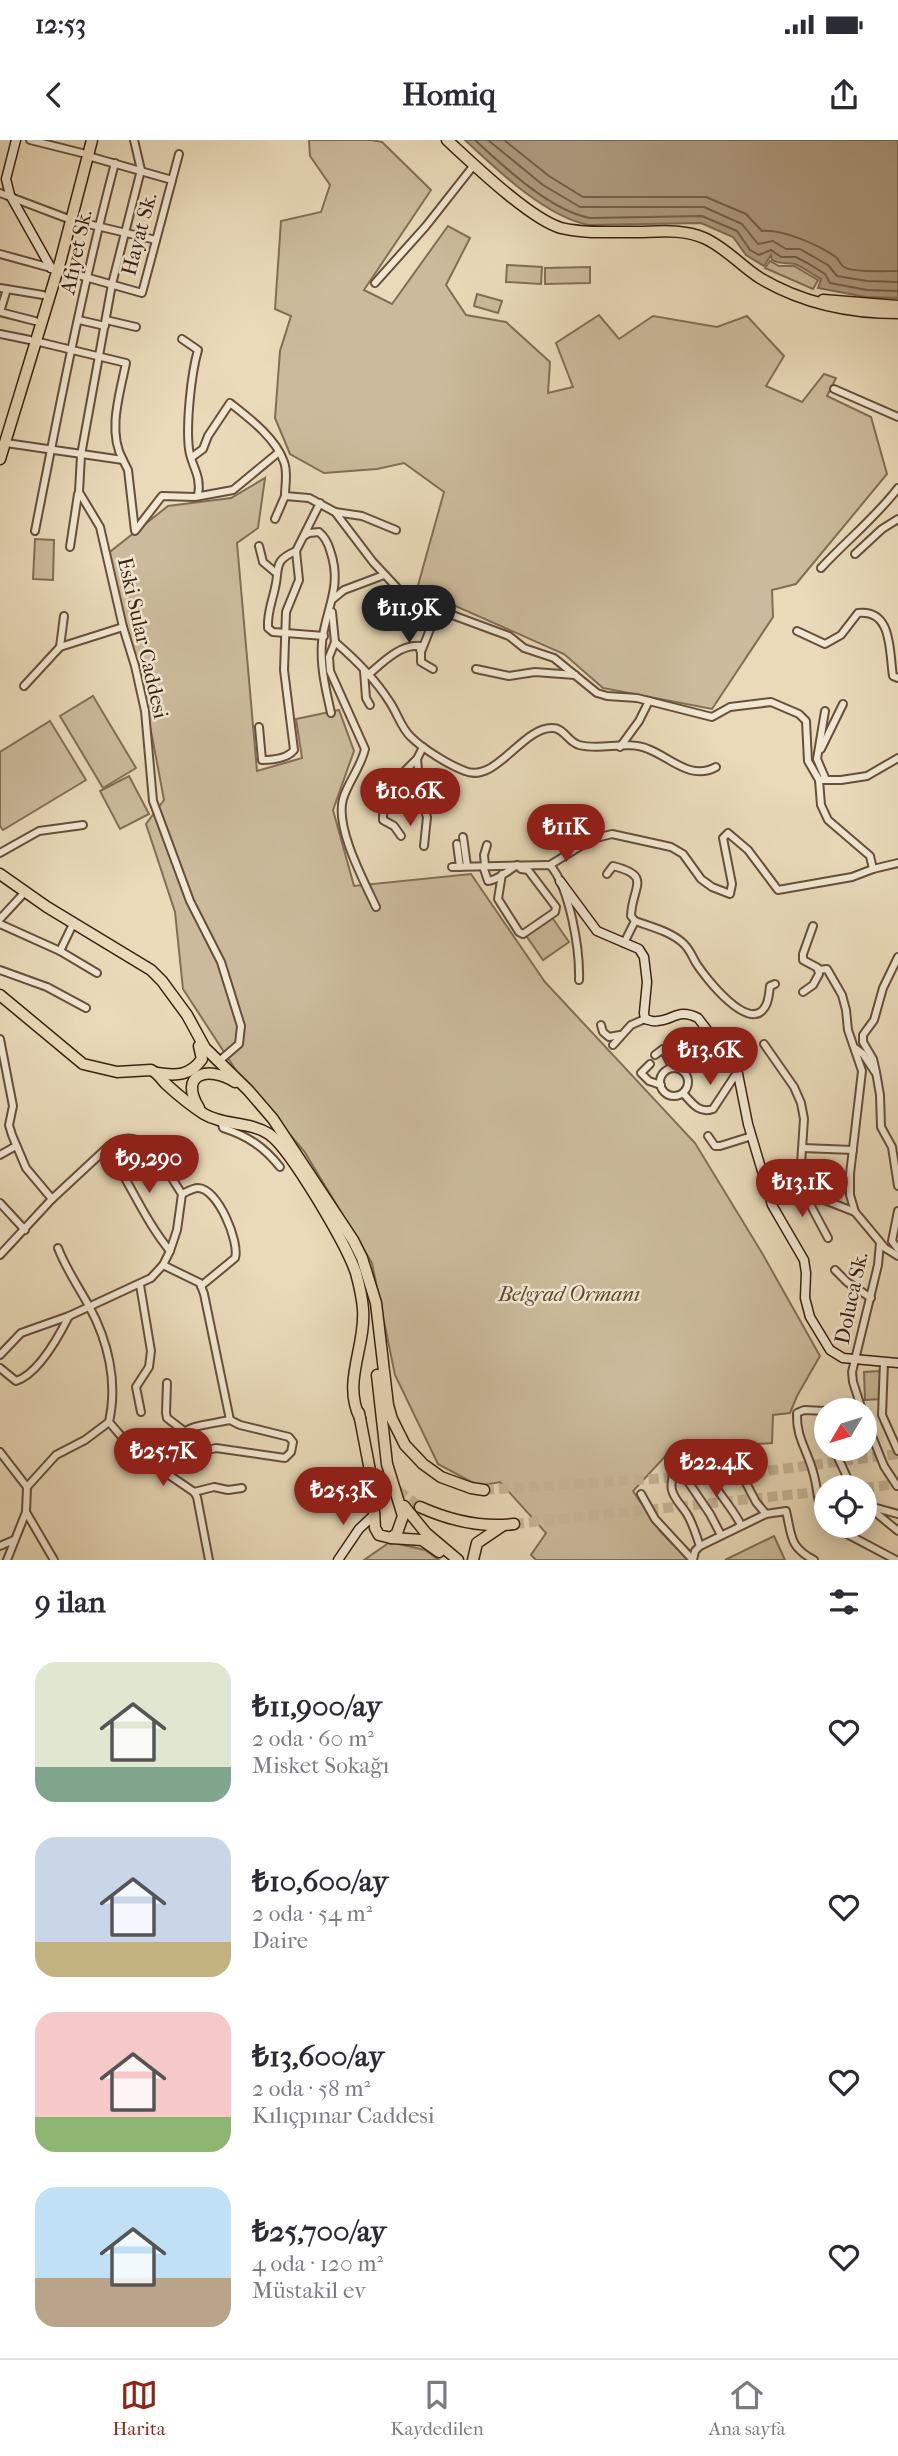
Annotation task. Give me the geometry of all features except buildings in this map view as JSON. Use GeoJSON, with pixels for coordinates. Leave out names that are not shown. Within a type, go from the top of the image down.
{"type":"FeatureCollection","features":[{"type":"Feature","properties":{"kind":"main road"},"geometry":{"type":"LineString","coordinates":[[85,140],[85,155]]}},
{"type":"Feature","properties":{"kind":"main road"},"geometry":{"type":"LineString","coordinates":[[3,443],[3,426],[54,269],[85,155],[92,140]]}},
{"type":"Feature","properties":{"kind":"main road"},"geometry":{"type":"LineString","coordinates":[[447,140],[526,207],[553,225],[574,230],[689,233],[714,244],[772,284],[812,300],[835,308],[898,313]]}},
{"type":"Feature","properties":{"kind":"main road"},"geometry":{"type":"LineString","coordinates":[[0,459],[35,321],[54,269]]}},
{"type":"Feature","properties":{"kind":"main road"},"geometry":{"type":"LineString","coordinates":[[812,300],[898,306]]}},
{"type":"Feature","properties":{"kind":"main road"},"geometry":{"type":"LineString","coordinates":[[0,874],[151,970],[187,1015],[203,1055],[200,1063],[183,1075],[157,1073],[146,1069],[104,1070],[83,1064],[0,995]]}},
{"type":"Feature","properties":{"kind":"main road"},"geometry":{"type":"LineString","coordinates":[[194,1030],[205,1048],[273,1119],[353,1240],[373,1290],[391,1419],[405,1445],[423,1464],[441,1476],[471,1488],[484,1490]]}},
{"type":"Feature","properties":{"kind":"main road"},"geometry":{"type":"LineString","coordinates":[[201,1112],[192,1094],[193,1083],[198,1076],[215,1072],[242,1084]]}},
{"type":"Feature","properties":{"kind":"main road"},"geometry":{"type":"LineString","coordinates":[[157,1073],[183,1100],[201,1112],[221,1121],[254,1127],[270,1135],[294,1163],[340,1237],[356,1273],[362,1300],[363,1320],[354,1371],[369,1459],[376,1531],[383,1537],[422,1540],[438,1555],[449,1560]]}},
{"type":"Feature","properties":{"kind":"main road"},"geometry":{"type":"LineString","coordinates":[[379,1337],[377,1360],[384,1442],[387,1464],[403,1516],[397,1533],[391,1538]]}},
{"type":"Feature","properties":{"kind":"main road"},"geometry":{"type":"LineString","coordinates":[[369,1459],[386,1481]]}},
{"type":"Feature","properties":{"kind":"main road"},"geometry":{"type":"LineString","coordinates":[[396,1494],[411,1517],[426,1533],[458,1560]]}},
{"type":"Feature","properties":{"kind":"main road"},"geometry":{"type":"LineString","coordinates":[[420,1507],[444,1517],[509,1525],[480,1540],[473,1551],[473,1560]]}},
{"type":"Feature","properties":{"kind":"street"},"geometry":{"type":"LineString","coordinates":[[16,140],[6,179],[10,195],[54,269]]}},
{"type":"Feature","properties":{"kind":"street"},"geometry":{"type":"LineString","coordinates":[[30,140],[172,180]]}},
{"type":"Feature","properties":{"kind":"street"},"geometry":{"type":"LineString","coordinates":[[69,547],[79,492],[81,455],[112,284],[141,170],[134,140]]}},
{"type":"Feature","properties":{"kind":"street","name":"Hayat Sk."},"geometry":{"type":"LineString","coordinates":[[112,284],[142,293],[179,154]]}},
{"type":"Feature","properties":{"kind":"street","name":"Afiyet Sk."},"geometry":{"type":"LineString","coordinates":[[35,531],[98,227],[115,163]]}},
{"type":"Feature","properties":{"kind":"street"},"geometry":{"type":"LineString","coordinates":[[375,283],[426,226],[474,165]]}},
{"type":"Feature","properties":{"kind":"street"},"geometry":{"type":"LineString","coordinates":[[0,193],[69,219],[156,240]]}},
{"type":"Feature","properties":{"kind":"street"},"geometry":{"type":"LineString","coordinates":[[0,254],[112,284]]}},
{"type":"Feature","properties":{"kind":"street"},"geometry":{"type":"LineString","coordinates":[[35,321],[0,312],[3,288],[43,295]]}},
{"type":"Feature","properties":{"kind":"street"},"geometry":{"type":"LineString","coordinates":[[79,320],[136,327]]}},
{"type":"Feature","properties":{"kind":"street"},"geometry":{"type":"LineString","coordinates":[[0,334],[126,363],[116,418],[115,441],[128,470],[135,531],[162,496],[198,496],[233,490],[279,452]]}},
{"type":"Feature","properties":{"kind":"street"},"geometry":{"type":"LineString","coordinates":[[182,340],[198,351],[194,371],[189,448],[199,480],[198,496]]}},
{"type":"Feature","properties":{"kind":"street"},"geometry":{"type":"LineString","coordinates":[[834,389],[898,417]]}},
{"type":"Feature","properties":{"kind":"street"},"geometry":{"type":"LineString","coordinates":[[192,457],[203,449],[208,436],[230,403],[260,429],[286,465],[285,496],[275,519]]}},
{"type":"Feature","properties":{"kind":"street"},"geometry":{"type":"LineString","coordinates":[[3,443],[123,460]]}},
{"type":"Feature","properties":{"kind":"street"},"geometry":{"type":"LineString","coordinates":[[821,568],[884,506],[898,488]]}},
{"type":"Feature","properties":{"kind":"street","name":"Eski Sular Caddesi"},"geometry":{"type":"LineString","coordinates":[[79,492],[100,527],[122,626],[145,711],[153,801],[190,901],[221,962],[241,1026],[239,1044],[218,1062]]}},
{"type":"Feature","properties":{"kind":"street"},"geometry":{"type":"LineString","coordinates":[[285,496],[309,498],[335,512],[384,575],[401,592],[509,636],[524,648],[554,658],[597,693],[649,701],[712,717],[730,707],[771,702],[799,714],[806,721],[808,761],[823,780]]}},
{"type":"Feature","properties":{"kind":"street"},"geometry":{"type":"LineString","coordinates":[[259,727],[262,760],[286,757],[292,753],[294,750],[288,707],[284,633],[286,612],[299,580],[296,551],[320,503]]}},
{"type":"Feature","properties":{"kind":"street"},"geometry":{"type":"LineString","coordinates":[[335,512],[362,516],[396,530]]}},
{"type":"Feature","properties":{"kind":"street"},"geometry":{"type":"LineString","coordinates":[[855,554],[882,529],[898,519]]}},
{"type":"Feature","properties":{"kind":"street"},"geometry":{"type":"LineString","coordinates":[[303,537],[319,532],[328,543],[335,566],[336,577],[324,636],[322,670],[331,713]]}},
{"type":"Feature","properties":{"kind":"street"},"geometry":{"type":"LineString","coordinates":[[259,546],[262,562],[275,572]]}},
{"type":"Feature","properties":{"kind":"street"},"geometry":{"type":"LineString","coordinates":[[296,551],[287,554],[275,572],[276,585],[267,616],[268,628],[270,631],[324,636]]}},
{"type":"Feature","properties":{"kind":"street"},"geometry":{"type":"LineString","coordinates":[[332,599],[345,590],[384,575]]}},
{"type":"Feature","properties":{"kind":"street"},"geometry":{"type":"LineString","coordinates":[[332,599],[331,626],[335,642],[366,672],[389,701],[409,736],[462,770],[474,773],[496,763],[541,730],[555,728],[571,741],[581,745],[647,748],[669,762],[695,771],[707,772],[716,767]]}},
{"type":"Feature","properties":{"kind":"street"},"geometry":{"type":"LineString","coordinates":[[421,652],[438,609]]}},
{"type":"Feature","properties":{"kind":"street"},"geometry":{"type":"LineString","coordinates":[[797,631],[825,644],[841,635],[858,614],[866,612],[878,616],[887,628],[893,676],[898,678]]}},
{"type":"Feature","properties":{"kind":"street"},"geometry":{"type":"LineString","coordinates":[[60,647],[64,616]]}},
{"type":"Feature","properties":{"kind":"street"},"geometry":{"type":"LineString","coordinates":[[24,686],[60,647],[122,626]]}},
{"type":"Feature","properties":{"kind":"street"},"geometry":{"type":"LineString","coordinates":[[335,642],[329,657],[330,671],[365,749],[344,795],[341,818],[360,873],[376,907]]}},
{"type":"Feature","properties":{"kind":"street"},"geometry":{"type":"LineString","coordinates":[[366,672],[394,654],[415,645],[419,646],[421,662],[433,669]]}},
{"type":"Feature","properties":{"kind":"street"},"geometry":{"type":"LineString","coordinates":[[476,668],[509,676],[535,672],[576,674]]}},
{"type":"Feature","properties":{"kind":"street"},"geometry":{"type":"LineString","coordinates":[[366,672],[366,698],[370,705]]}},
{"type":"Feature","properties":{"kind":"street"},"geometry":{"type":"LineString","coordinates":[[620,747],[639,721],[649,701]]}},
{"type":"Feature","properties":{"kind":"street"},"geometry":{"type":"LineString","coordinates":[[818,754],[843,704]]}},
{"type":"Feature","properties":{"kind":"street"},"geometry":{"type":"LineString","coordinates":[[825,711],[817,759],[823,780],[821,805],[828,821],[870,856],[873,869]]}},
{"type":"Feature","properties":{"kind":"street"},"geometry":{"type":"LineString","coordinates":[[401,836],[394,826],[383,820],[382,807],[394,782],[417,760],[423,747]]}},
{"type":"Feature","properties":{"kind":"street"},"geometry":{"type":"LineString","coordinates":[[823,780],[867,776],[898,758]]}},
{"type":"Feature","properties":{"kind":"street"},"geometry":{"type":"LineString","coordinates":[[417,760],[421,799],[427,817],[424,846]]}},
{"type":"Feature","properties":{"kind":"street"},"geometry":{"type":"LineString","coordinates":[[0,853],[39,831],[83,825]]}},
{"type":"Feature","properties":{"kind":"street"},"geometry":{"type":"LineString","coordinates":[[452,867],[550,865],[592,839],[612,834],[671,847],[683,854],[701,878],[712,887],[730,894],[732,884],[723,838],[728,833],[748,850],[778,890],[852,877],[898,863]]}},
{"type":"Feature","properties":{"kind":"street"},"geometry":{"type":"LineString","coordinates":[[463,837],[463,867]]}},
{"type":"Feature","properties":{"kind":"street"},"geometry":{"type":"LineString","coordinates":[[457,844],[463,867]]}},
{"type":"Feature","properties":{"kind":"street"},"geometry":{"type":"LineString","coordinates":[[487,845],[484,866],[488,881],[493,881],[517,865]]}},
{"type":"Feature","properties":{"kind":"street"},"geometry":{"type":"LineString","coordinates":[[502,874],[498,899],[523,934],[553,914],[556,907],[533,874],[517,865]]}},
{"type":"Feature","properties":{"kind":"street"},"geometry":{"type":"LineString","coordinates":[[550,865],[597,931],[639,949],[644,957],[647,966],[643,1013],[645,1019]]}},
{"type":"Feature","properties":{"kind":"street"},"geometry":{"type":"LineString","coordinates":[[607,874],[613,866],[637,876],[631,916],[635,921],[683,943],[712,983],[737,1009],[748,1014],[759,1013],[765,1009],[768,1002],[770,986],[775,984]]}},
{"type":"Feature","properties":{"kind":"street"},"geometry":{"type":"LineString","coordinates":[[560,881],[575,931],[580,959],[579,979]]}},
{"type":"Feature","properties":{"kind":"street"},"geometry":{"type":"LineString","coordinates":[[25,892],[0,921],[97,973]]}},
{"type":"Feature","properties":{"kind":"street"},"geometry":{"type":"LineString","coordinates":[[624,943],[635,921]]}},
{"type":"Feature","properties":{"kind":"street"},"geometry":{"type":"LineString","coordinates":[[60,951],[74,922]]}},
{"type":"Feature","properties":{"kind":"street"},"geometry":{"type":"LineString","coordinates":[[813,926],[803,960],[818,970],[827,969],[835,981],[846,1010],[848,1030],[862,1072],[850,1195],[855,1212],[880,1243],[898,1256]]}},
{"type":"Feature","properties":{"kind":"street"},"geometry":{"type":"LineString","coordinates":[[898,957],[883,988],[874,1020],[863,1035],[863,1042],[873,1059],[880,1095],[881,1127],[892,1147],[898,1186]]}},
{"type":"Feature","properties":{"kind":"street"},"geometry":{"type":"LineString","coordinates":[[0,970],[47,987],[86,1008]]}},
{"type":"Feature","properties":{"kind":"street"},"geometry":{"type":"LineString","coordinates":[[803,992],[818,979],[818,970]]}},
{"type":"Feature","properties":{"kind":"street"},"geometry":{"type":"LineString","coordinates":[[613,1045],[637,1020],[657,1021],[673,1015],[690,1014],[698,1018],[738,1071],[752,1136],[772,1205],[804,1260],[805,1298],[810,1317],[830,1350],[843,1358],[898,1363]]}},
{"type":"Feature","properties":{"kind":"street"},"geometry":{"type":"LineString","coordinates":[[601,1025],[603,1032],[609,1037],[622,1035]]}},
{"type":"Feature","properties":{"kind":"street"},"geometry":{"type":"LineString","coordinates":[[0,1039],[13,1106],[9,1125],[16,1146],[33,1179],[52,1199]]}},
{"type":"Feature","properties":{"kind":"street"},"geometry":{"type":"LineString","coordinates":[[764,1044],[794,1087],[801,1103],[804,1119],[800,1179],[828,1238]]}},
{"type":"Feature","properties":{"kind":"street"},"geometry":{"type":"LineString","coordinates":[[683,1070],[694,1048]]}},
{"type":"Feature","properties":{"kind":"street"},"geometry":{"type":"LineString","coordinates":[[855,1048],[863,1054],[876,1073]]}},
{"type":"Feature","properties":{"kind":"street"},"geometry":{"type":"LineString","coordinates":[[655,1055],[663,1049],[673,1068]]}},
{"type":"Feature","properties":{"kind":"street"},"geometry":{"type":"LineString","coordinates":[[650,1064],[641,1073],[649,1081],[661,1085]]}},
{"type":"Feature","properties":{"kind":"street"},"geometry":{"type":"LineString","coordinates":[[0,1068],[8,1077]]}},
{"type":"Feature","properties":{"kind":"street"},"geometry":{"type":"LineString","coordinates":[[673,1068],[683,1070],[689,1083],[683,1093],[673,1096],[665,1093],[661,1085],[662,1075],[673,1068]]}},
{"type":"Feature","properties":{"kind":"street"},"geometry":{"type":"LineString","coordinates":[[683,1093],[698,1109],[713,1109],[738,1071]]}},
{"type":"Feature","properties":{"kind":"street"},"geometry":{"type":"LineString","coordinates":[[0,1092],[11,1093]]}},
{"type":"Feature","properties":{"kind":"street"},"geometry":{"type":"LineString","coordinates":[[221,1121],[223,1128],[248,1136],[270,1154],[280,1167]]}},
{"type":"Feature","properties":{"kind":"street"},"geometry":{"type":"LineString","coordinates":[[0,1126],[9,1125]]}},
{"type":"Feature","properties":{"kind":"street"},"geometry":{"type":"LineString","coordinates":[[708,1136],[715,1146],[720,1146],[752,1136]]}},
{"type":"Feature","properties":{"kind":"street"},"geometry":{"type":"LineString","coordinates":[[0,1255],[52,1199],[64,1191],[118,1139],[130,1137],[143,1142],[182,1194],[177,1230],[170,1251],[163,1265],[151,1278],[69,1316],[21,1333],[0,1355]]}},
{"type":"Feature","properties":{"kind":"street"},"geometry":{"type":"LineString","coordinates":[[0,1155],[16,1146]]}},
{"type":"Feature","properties":{"kind":"street"},"geometry":{"type":"LineString","coordinates":[[109,1146],[110,1159],[124,1177],[154,1231],[170,1251]]}},
{"type":"Feature","properties":{"kind":"street"},"geometry":{"type":"LineString","coordinates":[[803,1148],[853,1150]]}},
{"type":"Feature","properties":{"kind":"street"},"geometry":{"type":"LineString","coordinates":[[766,1182],[785,1177],[800,1179]]}},
{"type":"Feature","properties":{"kind":"street"},"geometry":{"type":"LineString","coordinates":[[182,1194],[197,1188],[216,1200],[229,1225],[237,1252],[235,1258],[201,1286]]}},
{"type":"Feature","properties":{"kind":"street"},"geometry":{"type":"LineString","coordinates":[[806,1188],[822,1199],[855,1212]]}},
{"type":"Feature","properties":{"kind":"street"},"geometry":{"type":"LineString","coordinates":[[0,1203],[25,1230]]}},
{"type":"Feature","properties":{"kind":"street"},"geometry":{"type":"LineString","coordinates":[[898,1211],[892,1241],[898,1249]]}},
{"type":"Feature","properties":{"kind":"street","name":"Doluca Sk."},"geometry":{"type":"LineString","coordinates":[[858,1398],[853,1382],[855,1361],[878,1265],[880,1243]]}},
{"type":"Feature","properties":{"kind":"street"},"geometry":{"type":"LineString","coordinates":[[7,1560],[26,1512],[27,1487],[56,1455],[85,1440],[109,1422],[113,1403],[113,1375],[103,1341],[89,1307],[71,1278],[58,1248]]}},
{"type":"Feature","properties":{"kind":"street"},"geometry":{"type":"LineString","coordinates":[[163,1265],[192,1278],[201,1286],[230,1420]]}},
{"type":"Feature","properties":{"kind":"street"},"geometry":{"type":"LineString","coordinates":[[835,1270],[847,1282],[871,1298]]}},
{"type":"Feature","properties":{"kind":"street"},"geometry":{"type":"LineString","coordinates":[[140,1285],[150,1351],[149,1367],[136,1387],[141,1412]]}},
{"type":"Feature","properties":{"kind":"street"},"geometry":{"type":"LineString","coordinates":[[0,1368],[16,1381],[22,1379],[40,1362],[69,1316]]}},
{"type":"Feature","properties":{"kind":"street"},"geometry":{"type":"LineString","coordinates":[[884,1362],[882,1415],[898,1451]]}},
{"type":"Feature","properties":{"kind":"street"},"geometry":{"type":"LineString","coordinates":[[167,1383],[167,1418],[184,1431]]}},
{"type":"Feature","properties":{"kind":"street"},"geometry":{"type":"LineString","coordinates":[[814,1410],[797,1413],[796,1428],[814,1476]]}},
{"type":"Feature","properties":{"kind":"street"},"geometry":{"type":"LineString","coordinates":[[165,1473],[178,1438],[188,1428],[230,1420],[289,1437],[293,1443],[285,1458],[216,1448],[171,1459]]}},
{"type":"Feature","properties":{"kind":"street"},"geometry":{"type":"LineString","coordinates":[[109,1422],[134,1451],[194,1492],[209,1560]]}},
{"type":"Feature","properties":{"kind":"street"},"geometry":{"type":"LineString","coordinates":[[877,1448],[897,1486]]}},
{"type":"Feature","properties":{"kind":"street"},"geometry":{"type":"LineString","coordinates":[[0,1452],[27,1487]]}},
{"type":"Feature","properties":{"kind":"street"},"geometry":{"type":"LineString","coordinates":[[669,1458],[675,1472],[671,1485],[672,1493],[687,1515],[700,1546]]}},
{"type":"Feature","properties":{"kind":"street"},"geometry":{"type":"LineString","coordinates":[[734,1461],[766,1514]]}},
{"type":"Feature","properties":{"kind":"street"},"geometry":{"type":"LineString","coordinates":[[707,1462],[707,1471],[741,1525]]}},
{"type":"Feature","properties":{"kind":"street"},"geometry":{"type":"LineString","coordinates":[[690,1466],[687,1480],[721,1535]]}},
{"type":"Feature","properties":{"kind":"street"},"geometry":{"type":"LineString","coordinates":[[194,1492],[214,1487],[228,1490],[242,1488]]}},
{"type":"Feature","properties":{"kind":"street"},"geometry":{"type":"LineString","coordinates":[[641,1494],[655,1519],[693,1560],[700,1546],[766,1514],[786,1511],[792,1542],[814,1560]]}},
{"type":"Feature","properties":{"kind":"street"},"geometry":{"type":"LineString","coordinates":[[877,1508],[898,1514]]}},
{"type":"Feature","properties":{"kind":"street"},"geometry":{"type":"LineString","coordinates":[[26,1512],[54,1560]]}},
{"type":"Feature","properties":{"kind":"street"},"geometry":{"type":"LineString","coordinates":[[338,1560],[354,1536],[375,1514]]}},
{"type":"Feature","properties":{"kind":"street"},"geometry":{"type":"LineString","coordinates":[[877,1514],[898,1531]]}},
{"type":"Feature","properties":{"kind":"street"},"geometry":{"type":"LineString","coordinates":[[855,1538],[896,1560]]}},
{"type":"Feature","properties":{"kind":"street"},"geometry":{"type":"LineString","coordinates":[[0,1546],[14,1539]]}},
{"type":"Feature","properties":{"kind":"green space"},"geometry":{"type":"Polygon","coordinates":[[[309,140],[382,142],[431,190],[364,290],[392,304],[448,226],[470,238],[446,285],[466,315],[506,322],[550,362],[548,393],[573,387],[556,343],[599,315],[619,339],[653,316],[717,327],[747,316],[784,356],[766,386],[802,402],[824,374],[836,378],[827,396],[871,417],[887,474],[796,584],[772,590],[773,617],[712,709],[603,688],[564,654],[417,589],[444,492],[404,463],[377,469],[324,473],[290,454],[275,418],[280,351],[291,316],[275,309],[281,221],[321,212],[330,185],[310,156],[309,140]]]}},
{"type":"Feature","properties":{"kind":"green space"},"geometry":{"type":"Polygon","coordinates":[[[770,261],[779,266],[794,266],[818,280],[813,289],[765,268],[770,261]]]}},
{"type":"Feature","properties":{"kind":"green space"},"geometry":{"type":"Polygon","coordinates":[[[507,265],[542,267],[541,284],[506,282],[507,265]]]}},
{"type":"Feature","properties":{"kind":"green space"},"geometry":{"type":"Polygon","coordinates":[[[590,267],[590,283],[545,284],[545,268],[590,267]]]}},
{"type":"Feature","properties":{"kind":"green space"},"geometry":{"type":"Polygon","coordinates":[[[477,294],[502,301],[498,313],[474,306],[477,294]]]}},
{"type":"Feature","properties":{"kind":"green space","name":"Belgrad Ormanı"},"geometry":{"type":"Polygon","coordinates":[[[265,478],[258,528],[237,543],[257,771],[302,758],[296,719],[339,710],[354,751],[333,810],[354,886],[471,874],[545,982],[695,1143],[762,1253],[820,1356],[790,1413],[773,1415],[772,1443],[671,1450],[633,1491],[660,1531],[688,1560],[536,1560],[531,1555],[546,1533],[500,1482],[479,1486],[438,1464],[395,1375],[372,1263],[304,1151],[237,1072],[183,989],[175,912],[146,824],[164,800],[152,736],[106,555],[168,506],[231,498],[265,478]]]}},
{"type":"Feature","properties":{"kind":"green space"},"geometry":{"type":"Polygon","coordinates":[[[35,539],[54,540],[53,580],[33,579],[35,539]]]}},
{"type":"Feature","properties":{"kind":"green space"},"geometry":{"type":"Polygon","coordinates":[[[93,696],[136,768],[103,788],[60,716],[93,696]]]}},
{"type":"Feature","properties":{"kind":"green space"},"geometry":{"type":"Polygon","coordinates":[[[50,721],[86,780],[3,830],[0,826],[0,752],[50,721]]]}},
{"type":"Feature","properties":{"kind":"green space"},"geometry":{"type":"Polygon","coordinates":[[[129,776],[149,814],[120,829],[100,791],[129,776]]]}},
{"type":"Feature","properties":{"kind":"green space"},"geometry":{"type":"Polygon","coordinates":[[[551,916],[569,942],[543,960],[525,934],[551,916]]]}},
{"type":"Feature","properties":{"kind":"green space"},"geometry":{"type":"Polygon","coordinates":[[[881,1371],[882,1399],[865,1398],[864,1372],[881,1371]]]}},
{"type":"Feature","properties":{"kind":"green space"},"geometry":{"type":"Polygon","coordinates":[[[774,1536],[785,1560],[725,1560],[774,1536]]]}},
{"type":"Feature","properties":{"kind":"green space"},"geometry":{"type":"Polygon","coordinates":[[[390,1542],[425,1550],[439,1560],[364,1560],[390,1542]]]}},
{"type":"Feature","properties":{"kind":"water"},"geometry":{"type":"Polygon","coordinates":[[[465,140],[898,140],[898,298],[866,297],[818,288],[821,279],[801,267],[775,262],[771,255],[764,266],[746,255],[733,237],[701,223],[589,225],[573,220],[556,213],[523,191],[465,140]]]}},
{"type":"Feature","properties":{"kind":"tunnel"},"geometry":{"type":"LineString","coordinates":[[484,1490],[758,1472],[898,1454]]}},
{"type":"Feature","properties":{"kind":"tunnel"},"geometry":{"type":"LineString","coordinates":[[386,1481],[420,1507]]}},
{"type":"Feature","properties":{"kind":"tunnel"},"geometry":{"type":"LineString","coordinates":[[877,1486],[898,1484]]}},
{"type":"Feature","properties":{"kind":"tunnel"},"geometry":{"type":"LineString","coordinates":[[514,1524],[814,1492]]}}]}
